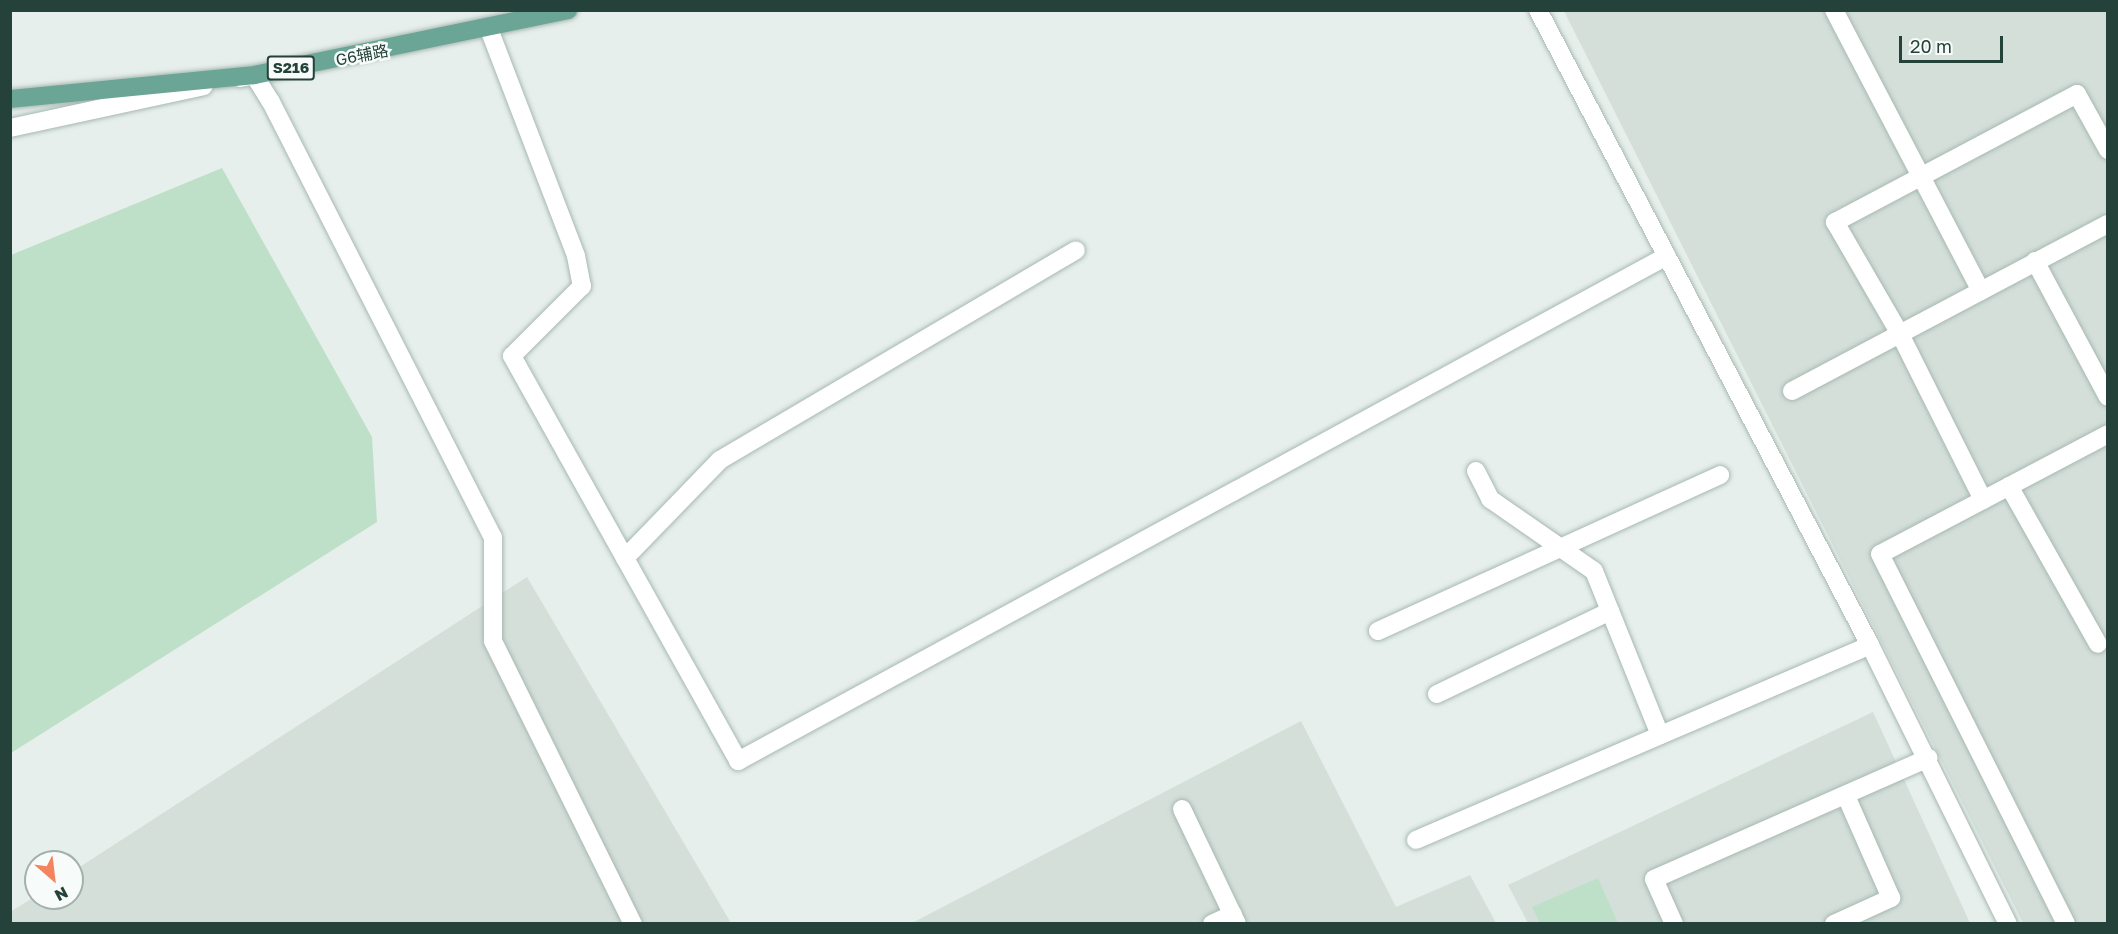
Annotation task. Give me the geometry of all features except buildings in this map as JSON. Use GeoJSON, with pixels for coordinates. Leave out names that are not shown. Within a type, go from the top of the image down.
{"type":"FeatureCollection","features":[{"type":"Feature","properties":{"kind":"main road","name":"G6辅路"},"geometry":{"type":"LineString","coordinates":[[10,99],[254,75],[489,29],[568,10]]}},
{"type":"Feature","properties":{"kind":"street"},"geometry":{"type":"LineString","coordinates":[[1538,10],[1870,645],[1928,758],[2008,924]]}},
{"type":"Feature","properties":{"kind":"street"},"geometry":{"type":"LineString","coordinates":[[1834,10],[1980,291]]}},
{"type":"Feature","properties":{"kind":"street"},"geometry":{"type":"LineString","coordinates":[[489,29],[576,256],[582,286],[512,356],[738,760],[1667,256]]}},
{"type":"Feature","properties":{"kind":"street"},"geometry":{"type":"LineString","coordinates":[[10,128],[254,75],[493,537],[493,640],[633,924]]}},
{"type":"Feature","properties":{"kind":"street"},"geometry":{"type":"LineString","coordinates":[[1983,500],[1901,336],[1835,222],[2077,94],[2108,150]]}},
{"type":"Feature","properties":{"kind":"street"},"geometry":{"type":"LineString","coordinates":[[1791,391],[1901,336],[1980,291],[2108,224]]}},
{"type":"Feature","properties":{"kind":"street"},"geometry":{"type":"LineString","coordinates":[[625,558],[720,460],[1076,250]]}},
{"type":"Feature","properties":{"kind":"street"},"geometry":{"type":"LineString","coordinates":[[2036,261],[2108,397]]}},
{"type":"Feature","properties":{"kind":"street"},"geometry":{"type":"LineString","coordinates":[[2066,924],[1880,554],[2008,486],[2105,443]]}},
{"type":"Feature","properties":{"kind":"street"},"geometry":{"type":"LineString","coordinates":[[1476,471],[1490,499],[1594,571],[1660,735]]}},
{"type":"Feature","properties":{"kind":"street"},"geometry":{"type":"LineString","coordinates":[[1378,631],[1720,475]]}},
{"type":"Feature","properties":{"kind":"street"},"geometry":{"type":"LineString","coordinates":[[2008,486],[2097,644]]}},
{"type":"Feature","properties":{"kind":"street"},"geometry":{"type":"LineString","coordinates":[[1437,694],[1610,611]]}},
{"type":"Feature","properties":{"kind":"street"},"geometry":{"type":"LineString","coordinates":[[1416,840],[1870,645]]}},
{"type":"Feature","properties":{"kind":"street"},"geometry":{"type":"LineString","coordinates":[[1674,924],[1654,879],[1928,758]]}},
{"type":"Feature","properties":{"kind":"street"},"geometry":{"type":"LineString","coordinates":[[1834,924],[1892,898],[1846,796]]}},
{"type":"Feature","properties":{"kind":"street"},"geometry":{"type":"LineString","coordinates":[[1182,809],[1235,919],[1212,924]]}},
{"type":"Feature","properties":{"kind":"shaded area"},"geometry":{"type":"Polygon","coordinates":[[[1564,11],[2107,11],[2107,923],[2023,923],[1564,11]]]}},
{"type":"Feature","properties":{"kind":"shaded area"},"geometry":{"type":"Polygon","coordinates":[[[527,577],[731,923],[11,924],[10,912],[24,903],[24,910],[84,910],[84,864],[527,577]]]}},
{"type":"Feature","properties":{"kind":"shaded area"},"geometry":{"type":"Polygon","coordinates":[[[1873,712],[1970,923],[1528,923],[1508,885],[1873,712]]]}},
{"type":"Feature","properties":{"kind":"shaded area"},"geometry":{"type":"Polygon","coordinates":[[[1301,721],[1396,907],[1470,875],[1496,923],[910,924],[1301,721]]]}},
{"type":"Feature","properties":{"kind":"green space"},"geometry":{"type":"Polygon","coordinates":[[[222,168],[372,437],[377,522],[11,753],[11,255],[222,168]]]}},
{"type":"Feature","properties":{"kind":"green space"},"geometry":{"type":"Polygon","coordinates":[[[1598,878],[1618,923],[1540,923],[1532,907],[1598,878]]]}}]}
